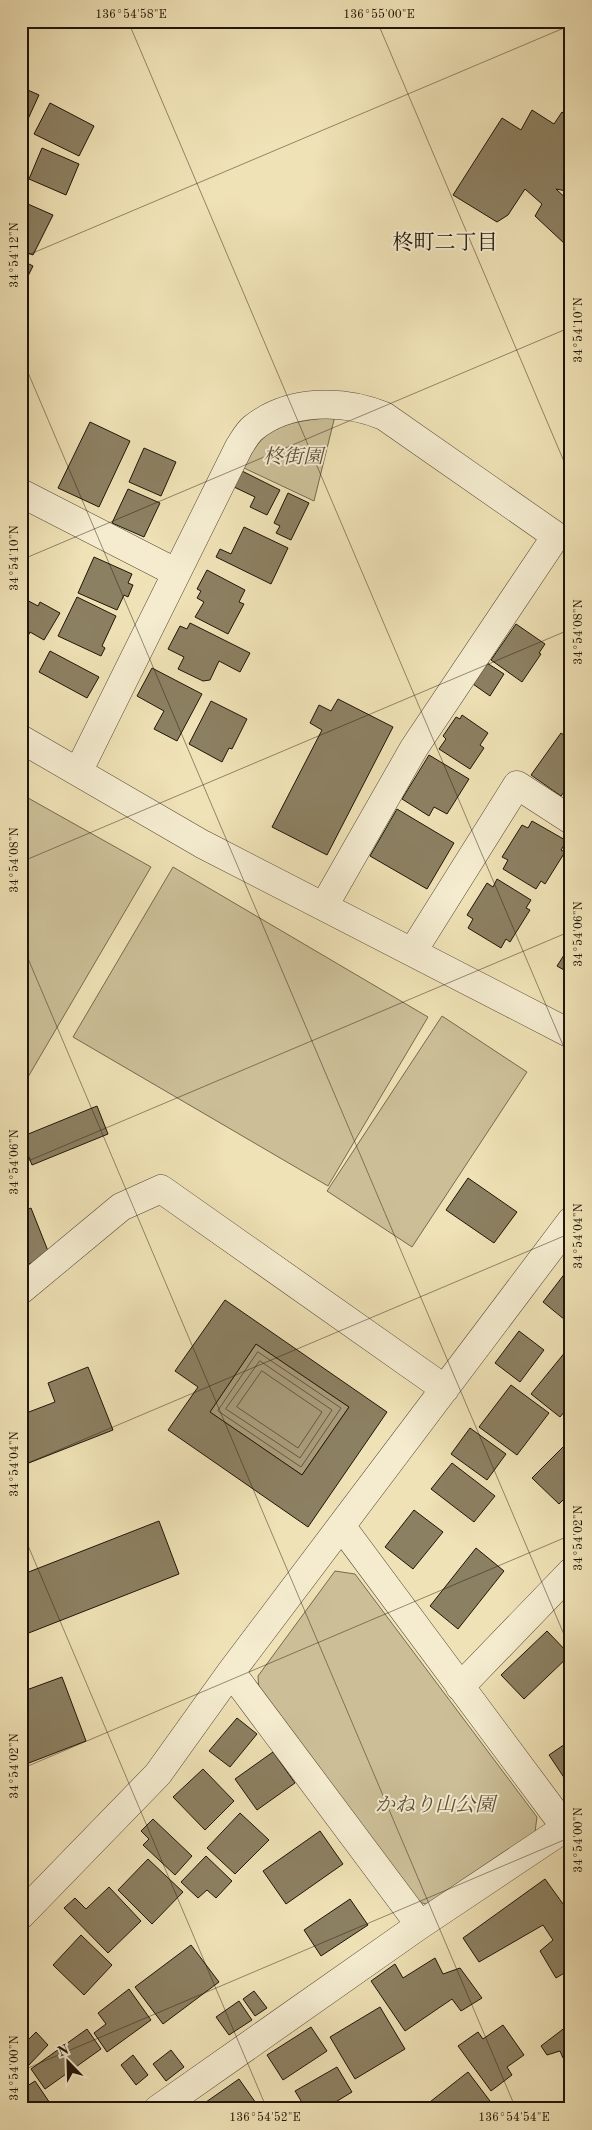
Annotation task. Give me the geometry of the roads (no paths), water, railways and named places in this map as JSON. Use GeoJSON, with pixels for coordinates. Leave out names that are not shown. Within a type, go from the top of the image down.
{"type":"FeatureCollection","features":[{"type":"Feature","properties":{"kind":"street"},"geometry":{"type":"LineString","coordinates":[[78,772],[239,447],[251,429],[271,417],[319,404],[343,404],[365,408],[384,416],[556,536],[414,748],[324,906]]}},
{"type":"Feature","properties":{"kind":"street"},"geometry":{"type":"LineString","coordinates":[[21,493],[176,572]]}},
{"type":"Feature","properties":{"kind":"street"},"geometry":{"type":"LineString","coordinates":[[21,739],[202,844],[571,1034]]}},
{"type":"Feature","properties":{"kind":"street"},"geometry":{"type":"LineString","coordinates":[[414,952],[517,785],[571,820]]}},
{"type":"Feature","properties":{"kind":"street"},"geometry":{"type":"LineString","coordinates":[[21,1290],[122,1207],[161,1188],[445,1389]]}},
{"type":"Feature","properties":{"kind":"street"},"geometry":{"type":"LineString","coordinates":[[21,1915],[158,1774],[232,1672],[571,1222]]}},
{"type":"Feature","properties":{"kind":"street"},"geometry":{"type":"LineString","coordinates":[[158,2109],[420,1925],[569,1829],[460,1687],[342,1527]]}},
{"type":"Feature","properties":{"kind":"street"},"geometry":{"type":"LineString","coordinates":[[460,1687],[571,1572]]}},
{"type":"Feature","properties":{"kind":"street"},"geometry":{"type":"LineString","coordinates":[[232,1672],[420,1925]]}},
{"type":"Feature","properties":{"kind":"water"},"geometry":{"type":"Polygon","coordinates":[[[256,1344],[349,1407],[302,1475],[210,1412],[256,1344]]]}},
{"type":"Feature","properties":{"kind":"district","name":"柊町二丁目"},"geometry":{"type":"Point","coordinates":[445,242]}},
{"type":"Feature","properties":{"kind":"park label","name":"柊街園"},"geometry":{"type":"Point","coordinates":[293,456]}},
{"type":"Feature","properties":{"kind":"park label","name":"かねり山公園"},"geometry":{"type":"Point","coordinates":[435,1804]}}]}
